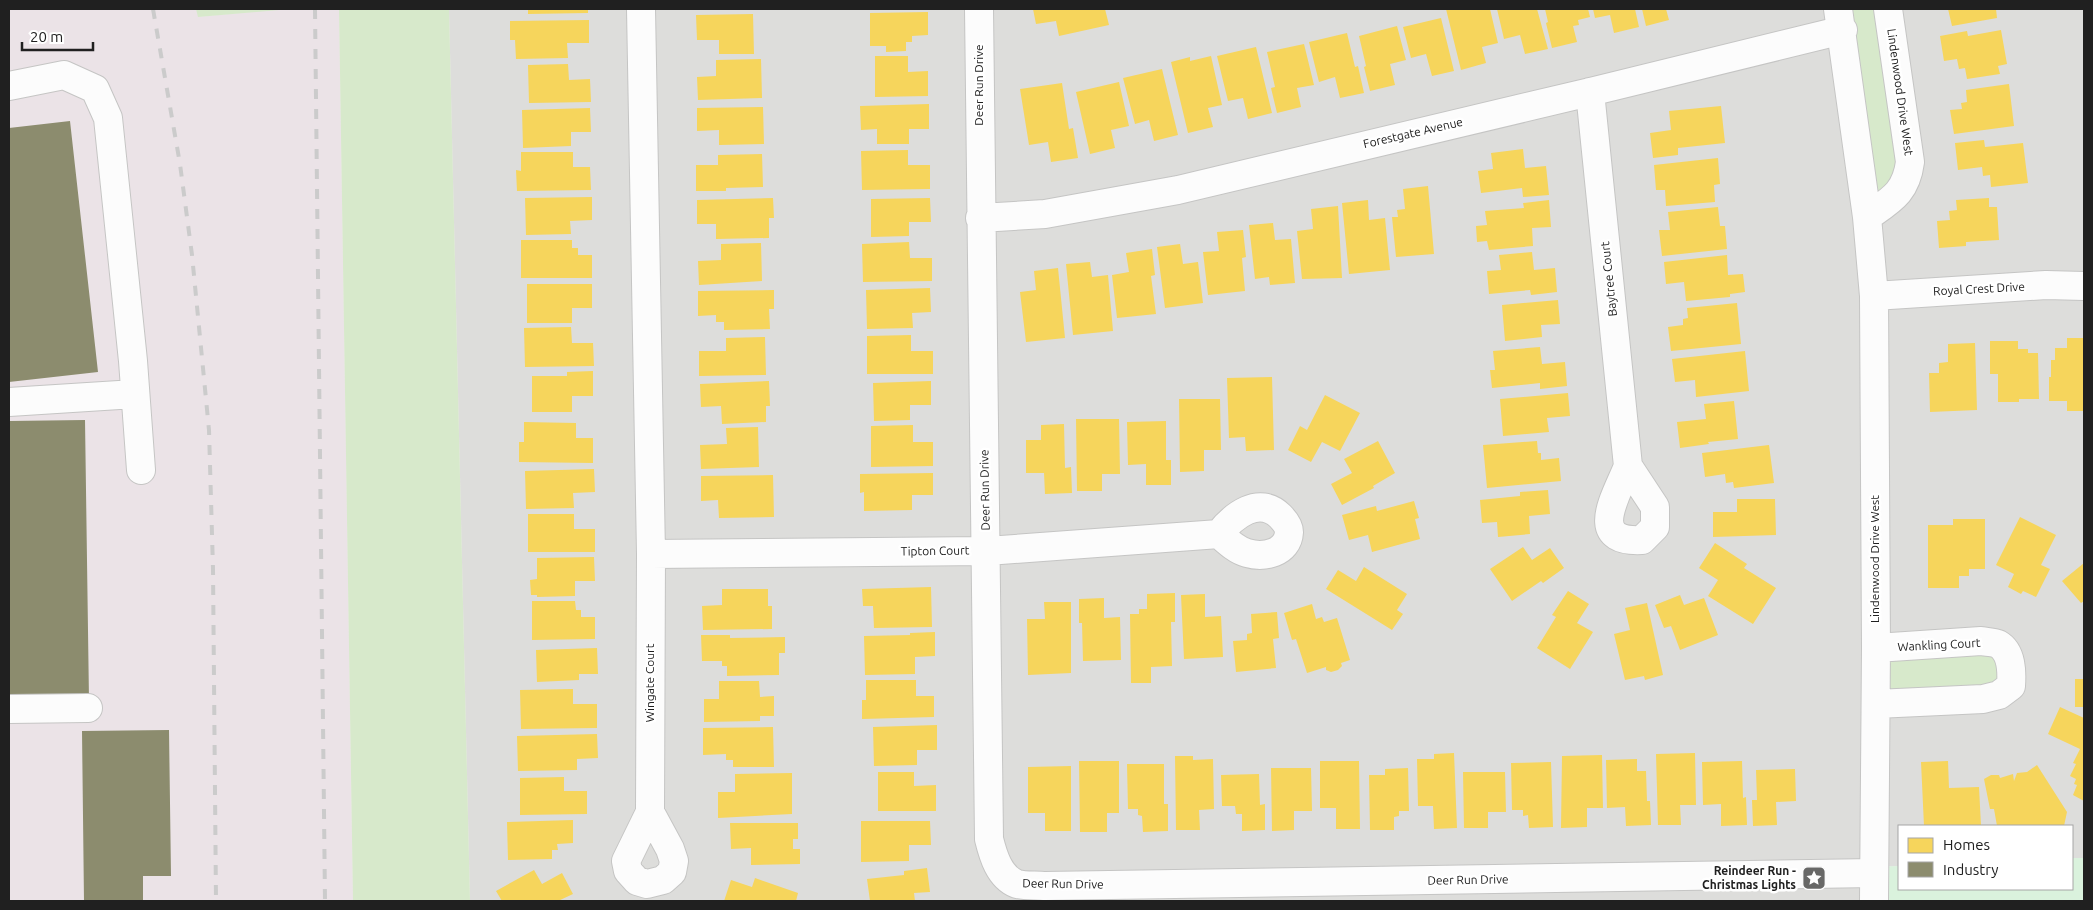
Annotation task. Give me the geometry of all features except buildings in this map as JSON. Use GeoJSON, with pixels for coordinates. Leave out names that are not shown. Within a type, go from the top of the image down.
{"type":"FeatureCollection","features":[{"type":"Feature","properties":{"kind":"street"},"geometry":{"type":"LineString","coordinates":[[641,9],[651,554]]}},
{"type":"Feature","properties":{"kind":"street","name":"Deer Run Drive"},"geometry":{"type":"LineString","coordinates":[[979,9],[980,218],[987,551],[989,839],[995,862],[1017,884],[1045,886],[1874,873]]}},
{"type":"Feature","properties":{"kind":"street","name":"Lindenwood Drive West"},"geometry":{"type":"LineString","coordinates":[[1867,218],[1898,194],[1908,178],[1910,162],[1888,9]]}},
{"type":"Feature","properties":{"kind":"street","name":"Forestgate Avenue"},"geometry":{"type":"LineString","coordinates":[[980,218],[1045,214],[1178,190],[1590,92],[1841,19]]}},
{"type":"Feature","properties":{"kind":"street","name":"Lindenwood Drive West"},"geometry":{"type":"LineString","coordinates":[[1841,19],[1867,218],[1874,296],[1876,648],[1874,901]]}},
{"type":"Feature","properties":{"kind":"street"},"geometry":{"type":"LineString","coordinates":[[9,86],[64,75],[95,89],[108,118],[141,470]]}},
{"type":"Feature","properties":{"kind":"street","name":"Baytree Court"},"geometry":{"type":"LineString","coordinates":[[1590,92],[1628,466]]}},
{"type":"Feature","properties":{"kind":"street","name":"Royal Crest Drive"},"geometry":{"type":"LineString","coordinates":[[1874,296],[2046,285],[2084,286]]}},
{"type":"Feature","properties":{"kind":"street"},"geometry":{"type":"LineString","coordinates":[[9,402],[135,394]]}},
{"type":"Feature","properties":{"kind":"street","name":"Tipton Court"},"geometry":{"type":"LineString","coordinates":[[651,554],[987,551],[1219,534]]}},
{"type":"Feature","properties":{"kind":"street","name":"Wingate Court"},"geometry":{"type":"LineString","coordinates":[[650,812],[651,554]]}},
{"type":"Feature","properties":{"kind":"street","name":"Wankling Court"},"geometry":{"type":"LineString","coordinates":[[1876,648],[1981,641],[1998,644],[2008,656],[2012,671],[2011,686],[1999,695],[1983,699],[1876,704]]}},
{"type":"Feature","properties":{"kind":"street"},"geometry":{"type":"LineString","coordinates":[[9,709],[88,708]]}},
{"type":"Feature","properties":{"kind":"shaded area"},"geometry":{"type":"Polygon","coordinates":[[[9,9],[196,9],[199,17],[279,9],[339,9],[353,901],[9,901],[9,9]]]}},
{"type":"Feature","properties":{"kind":"shaded area"},"geometry":{"type":"Polygon","coordinates":[[[449,9],[2084,9],[2084,858],[2073,858],[2073,825],[1898,825],[1898,866],[1873,867],[1874,901],[470,901],[449,9]]]}},
{"type":"Feature","properties":{"kind":"green space"},"geometry":{"type":"Polygon","coordinates":[[[196,9],[279,9],[279,10],[198,17],[196,9]]]}},
{"type":"Feature","properties":{"kind":"green space"},"geometry":{"type":"Polygon","coordinates":[[[339,9],[449,9],[470,901],[353,901],[339,9]]]}},
{"type":"Feature","properties":{"kind":"green space"},"geometry":{"type":"Polygon","coordinates":[[[1838,9],[1888,9],[1910,162],[1867,217],[1838,9]]]}},
{"type":"Feature","properties":{"kind":"green space"},"geometry":{"type":"Polygon","coordinates":[[[1998,644],[2011,686],[1876,704],[1876,648],[1998,644]]]}},
{"type":"Feature","properties":{"kind":"green space"},"geometry":{"type":"Polygon","coordinates":[[[2073,858],[2084,858],[2084,901],[1874,901],[1873,867],[1898,866],[1898,890],[2073,890],[2073,858]]]}},
{"type":"Feature","properties":{"kind":"railway"},"geometry":{"type":"LineString","coordinates":[[153,9],[180,164],[192,255],[209,430],[213,569],[216,901]]}},
{"type":"Feature","properties":{"kind":"railway"},"geometry":{"type":"LineString","coordinates":[[315,9],[325,901]]}},
{"type":"Feature","properties":{"kind":"place","name":"Reindeer Run - Christmas Lights"},"geometry":{"type":"Point","coordinates":[1814,878]}}]}
